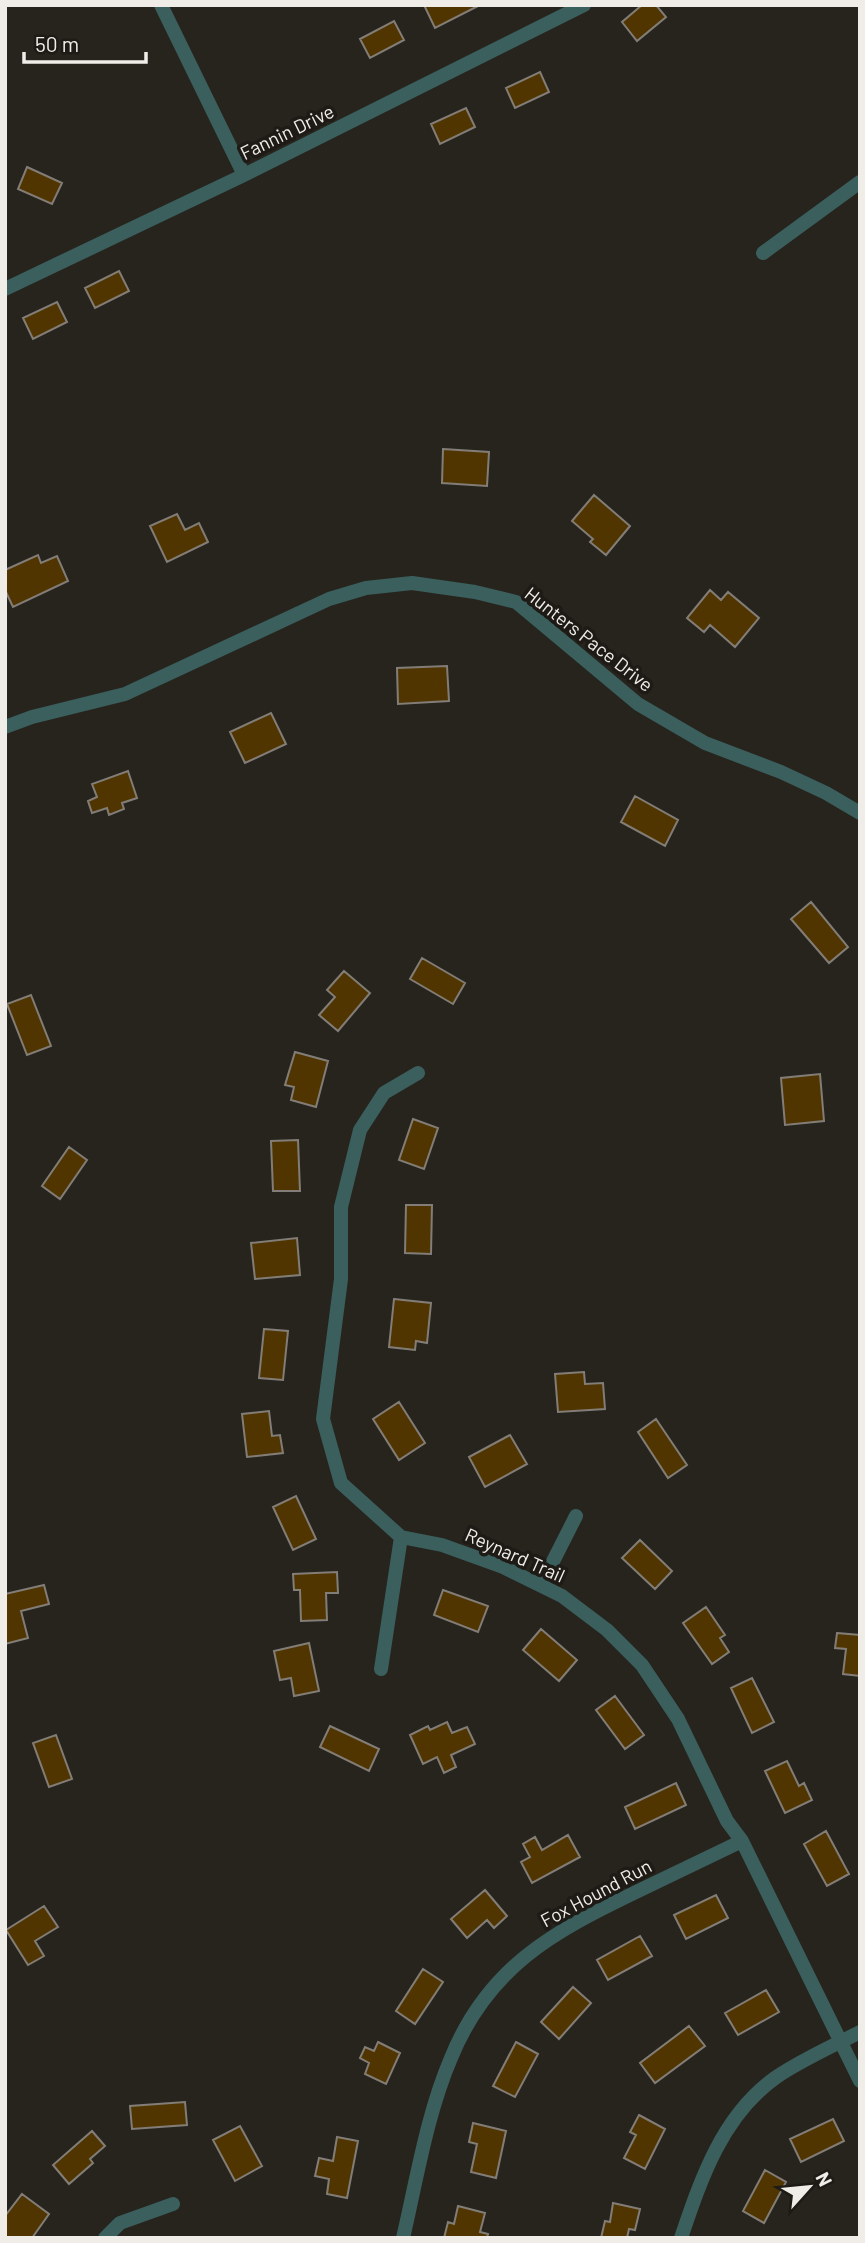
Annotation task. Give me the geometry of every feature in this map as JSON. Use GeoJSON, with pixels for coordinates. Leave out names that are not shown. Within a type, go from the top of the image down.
{"type":"FeatureCollection","features":[{"type":"Feature","properties":{"kind":"street"},"geometry":{"type":"LineString","coordinates":[[161,5],[244,175]]}},
{"type":"Feature","properties":{"kind":"street","name":"Fannin Drive"},"geometry":{"type":"LineString","coordinates":[[7,283],[244,175],[584,5]]}},
{"type":"Feature","properties":{"kind":"street"},"geometry":{"type":"LineString","coordinates":[[763,253],[860,182]]}},
{"type":"Feature","properties":{"kind":"street","name":"Hunters Pace Drive"},"geometry":{"type":"LineString","coordinates":[[5,727],[32,717],[125,694],[329,600],[366,588],[412,583],[475,592],[516,602],[638,704],[705,743],[781,772],[860,813]]}},
{"type":"Feature","properties":{"kind":"street"},"geometry":{"type":"LineString","coordinates":[[381,1669],[401,1537],[341,1483],[323,1419],[341,1279],[341,1207],[360,1130],[384,1093],[418,1073]]}},
{"type":"Feature","properties":{"kind":"street"},"geometry":{"type":"LineString","coordinates":[[541,1585],[576,1516]]}},
{"type":"Feature","properties":{"kind":"street","name":"Reynard Trail"},"geometry":{"type":"LineString","coordinates":[[401,1537],[442,1545],[503,1567],[562,1596],[607,1630],[642,1665],[678,1719],[727,1821],[742,1841],[860,2081]]}},
{"type":"Feature","properties":{"kind":"street","name":"Fox Hound Run"},"geometry":{"type":"LineString","coordinates":[[403,2238],[443,2078],[462,2034],[489,1993],[523,1958],[563,1929],[742,1841]]}},
{"type":"Feature","properties":{"kind":"street"},"geometry":{"type":"LineString","coordinates":[[681,2238],[708,2162],[726,2131],[747,2105],[773,2080],[805,2059],[860,2032]]}},
{"type":"Feature","properties":{"kind":"street"},"geometry":{"type":"LineString","coordinates":[[105,2238],[120,2223],[173,2204]]}},
{"type":"Feature","properties":{"kind":"building"},"geometry":{"type":"Polygon","coordinates":[[[424,5],[480,5],[435,28],[424,5]]]}},
{"type":"Feature","properties":{"kind":"building"},"geometry":{"type":"Polygon","coordinates":[[[642,5],[656,5],[666,17],[637,41],[622,22],[642,5]]]}},
{"type":"Feature","properties":{"kind":"building"},"geometry":{"type":"Polygon","coordinates":[[[394,21],[404,40],[370,58],[360,39],[394,21]]]}},
{"type":"Feature","properties":{"kind":"building"},"geometry":{"type":"Polygon","coordinates":[[[540,72],[549,92],[515,108],[506,88],[540,72]]]}},
{"type":"Feature","properties":{"kind":"building"},"geometry":{"type":"Polygon","coordinates":[[[466,108],[475,127],[440,144],[431,124],[466,108]]]}},
{"type":"Feature","properties":{"kind":"building"},"geometry":{"type":"Polygon","coordinates":[[[27,167],[62,183],[52,204],[18,189],[27,167]]]}},
{"type":"Feature","properties":{"kind":"building"},"geometry":{"type":"Polygon","coordinates":[[[119,271],[129,291],[95,308],[85,288],[119,271]]]}},
{"type":"Feature","properties":{"kind":"building"},"geometry":{"type":"Polygon","coordinates":[[[57,302],[67,322],[33,339],[23,318],[57,302]]]}},
{"type":"Feature","properties":{"kind":"building"},"geometry":{"type":"Polygon","coordinates":[[[443,449],[489,452],[487,486],[442,483],[443,449]]]}},
{"type":"Feature","properties":{"kind":"building"},"geometry":{"type":"Polygon","coordinates":[[[594,495],[630,526],[606,555],[590,542],[593,539],[572,521],[594,495]]]}},
{"type":"Feature","properties":{"kind":"building"},"geometry":{"type":"Polygon","coordinates":[[[177,514],[185,530],[199,523],[208,542],[167,562],[150,526],[177,514]]]}},
{"type":"Feature","properties":{"kind":"building"},"geometry":{"type":"Polygon","coordinates":[[[38,555],[41,563],[57,556],[68,581],[13,607],[5,590],[5,570],[38,555]]]}},
{"type":"Feature","properties":{"kind":"building"},"geometry":{"type":"Polygon","coordinates":[[[710,590],[721,600],[728,592],[759,618],[735,647],[710,625],[704,632],[687,618],[710,590]]]}},
{"type":"Feature","properties":{"kind":"building"},"geometry":{"type":"Polygon","coordinates":[[[447,666],[449,701],[398,704],[397,668],[447,666]]]}},
{"type":"Feature","properties":{"kind":"building"},"geometry":{"type":"Polygon","coordinates":[[[271,713],[286,744],[245,763],[230,732],[271,713]]]}},
{"type":"Feature","properties":{"kind":"building"},"geometry":{"type":"Polygon","coordinates":[[[128,771],[137,798],[122,803],[124,809],[109,815],[107,808],[92,813],[88,801],[97,797],[92,784],[128,771]]]}},
{"type":"Feature","properties":{"kind":"building"},"geometry":{"type":"Polygon","coordinates":[[[635,796],[678,820],[665,846],[621,822],[635,796]]]}},
{"type":"Feature","properties":{"kind":"building"},"geometry":{"type":"Polygon","coordinates":[[[811,902],[848,947],[829,963],[791,919],[811,902]]]}},
{"type":"Feature","properties":{"kind":"building"},"geometry":{"type":"Polygon","coordinates":[[[422,958],[465,983],[453,1004],[410,979],[422,958]]]}},
{"type":"Feature","properties":{"kind":"building"},"geometry":{"type":"Polygon","coordinates":[[[344,971],[370,993],[338,1031],[319,1015],[335,997],[327,990],[344,971]]]}},
{"type":"Feature","properties":{"kind":"building"},"geometry":{"type":"Polygon","coordinates":[[[31,995],[51,1046],[27,1055],[7,1004],[31,995]]]}},
{"type":"Feature","properties":{"kind":"building"},"geometry":{"type":"Polygon","coordinates":[[[295,1052],[328,1061],[316,1107],[291,1100],[294,1087],[285,1085],[295,1052]]]}},
{"type":"Feature","properties":{"kind":"building"},"geometry":{"type":"Polygon","coordinates":[[[820,1074],[824,1121],[785,1125],[781,1078],[820,1074]]]}},
{"type":"Feature","properties":{"kind":"building"},"geometry":{"type":"Polygon","coordinates":[[[413,1119],[438,1128],[424,1169],[399,1160],[413,1119]]]}},
{"type":"Feature","properties":{"kind":"building"},"geometry":{"type":"Polygon","coordinates":[[[298,1140],[300,1191],[273,1191],[271,1141],[298,1140]]]}},
{"type":"Feature","properties":{"kind":"building"},"geometry":{"type":"Polygon","coordinates":[[[69,1147],[87,1160],[60,1199],[42,1186],[69,1147]]]}},
{"type":"Feature","properties":{"kind":"building"},"geometry":{"type":"Polygon","coordinates":[[[406,1205],[432,1205],[431,1254],[405,1253],[406,1205]]]}},
{"type":"Feature","properties":{"kind":"building"},"geometry":{"type":"Polygon","coordinates":[[[297,1238],[300,1275],[255,1279],[251,1243],[297,1238]]]}},
{"type":"Feature","properties":{"kind":"building"},"geometry":{"type":"Polygon","coordinates":[[[394,1299],[431,1303],[427,1343],[416,1341],[415,1350],[389,1347],[394,1299]]]}},
{"type":"Feature","properties":{"kind":"building"},"geometry":{"type":"Polygon","coordinates":[[[264,1329],[288,1331],[283,1380],[259,1378],[264,1329]]]}},
{"type":"Feature","properties":{"kind":"building"},"geometry":{"type":"Polygon","coordinates":[[[584,1372],[585,1384],[603,1383],[605,1409],[558,1412],[555,1374],[584,1372]]]}},
{"type":"Feature","properties":{"kind":"building"},"geometry":{"type":"Polygon","coordinates":[[[399,1402],[425,1443],[399,1460],[373,1419],[399,1402]]]}},
{"type":"Feature","properties":{"kind":"building"},"geometry":{"type":"Polygon","coordinates":[[[269,1411],[272,1436],[280,1435],[283,1453],[247,1457],[242,1414],[269,1411]]]}},
{"type":"Feature","properties":{"kind":"building"},"geometry":{"type":"Polygon","coordinates":[[[656,1419],[687,1465],[668,1478],[638,1432],[656,1419]]]}},
{"type":"Feature","properties":{"kind":"building"},"geometry":{"type":"Polygon","coordinates":[[[510,1435],[527,1464],[485,1487],[469,1457],[510,1435]]]}},
{"type":"Feature","properties":{"kind":"building"},"geometry":{"type":"Polygon","coordinates":[[[296,1496],[316,1539],[293,1550],[273,1507],[296,1496]]]}},
{"type":"Feature","properties":{"kind":"building"},"geometry":{"type":"Polygon","coordinates":[[[640,1540],[672,1571],[655,1589],[622,1558],[640,1540]]]}},
{"type":"Feature","properties":{"kind":"building"},"geometry":{"type":"Polygon","coordinates":[[[337,1572],[338,1593],[326,1593],[327,1620],[301,1621],[300,1590],[294,1590],[293,1574],[337,1572]]]}},
{"type":"Feature","properties":{"kind":"building"},"geometry":{"type":"Polygon","coordinates":[[[44,1585],[49,1604],[21,1611],[28,1638],[5,1644],[5,1594],[44,1585]]]}},
{"type":"Feature","properties":{"kind":"building"},"geometry":{"type":"Polygon","coordinates":[[[443,1590],[488,1606],[478,1632],[434,1615],[443,1590]]]}},
{"type":"Feature","properties":{"kind":"building"},"geometry":{"type":"Polygon","coordinates":[[[706,1607],[725,1635],[720,1638],[729,1652],[712,1664],[683,1623],[706,1607]]]}},
{"type":"Feature","properties":{"kind":"building"},"geometry":{"type":"Polygon","coordinates":[[[541,1629],[577,1660],[559,1681],[523,1650],[541,1629]]]}},
{"type":"Feature","properties":{"kind":"building"},"geometry":{"type":"Polygon","coordinates":[[[837,1633],[860,1635],[860,1676],[843,1674],[846,1649],[835,1648],[837,1633]]]}},
{"type":"Feature","properties":{"kind":"building"},"geometry":{"type":"Polygon","coordinates":[[[309,1643],[319,1691],[294,1696],[291,1678],[280,1680],[274,1651],[309,1643]]]}},
{"type":"Feature","properties":{"kind":"building"},"geometry":{"type":"Polygon","coordinates":[[[752,1678],[774,1722],[752,1733],[731,1688],[752,1678]]]}},
{"type":"Feature","properties":{"kind":"building"},"geometry":{"type":"Polygon","coordinates":[[[615,1696],[644,1735],[625,1749],[596,1710],[615,1696]]]}},
{"type":"Feature","properties":{"kind":"building"},"geometry":{"type":"Polygon","coordinates":[[[447,1722],[452,1733],[467,1727],[475,1744],[451,1755],[456,1767],[444,1773],[437,1757],[423,1764],[410,1735],[428,1726],[430,1730],[447,1722]]]}},
{"type":"Feature","properties":{"kind":"building"},"geometry":{"type":"Polygon","coordinates":[[[330,1726],[379,1749],[369,1771],[320,1747],[330,1726]]]}},
{"type":"Feature","properties":{"kind":"building"},"geometry":{"type":"Polygon","coordinates":[[[56,1735],[72,1779],[49,1787],[33,1743],[56,1735]]]}},
{"type":"Feature","properties":{"kind":"building"},"geometry":{"type":"Polygon","coordinates":[[[787,1761],[799,1786],[804,1783],[812,1800],[785,1813],[765,1771],[787,1761]]]}},
{"type":"Feature","properties":{"kind":"building"},"geometry":{"type":"Polygon","coordinates":[[[676,1783],[686,1805],[635,1829],[625,1807],[676,1783]]]}},
{"type":"Feature","properties":{"kind":"building"},"geometry":{"type":"Polygon","coordinates":[[[826,1831],[849,1874],[827,1886],[804,1844],[826,1831]]]}},
{"type":"Feature","properties":{"kind":"building"},"geometry":{"type":"Polygon","coordinates":[[[568,1835],[580,1857],[532,1883],[521,1862],[530,1857],[523,1844],[535,1837],[542,1850],[568,1835]]]}},
{"type":"Feature","properties":{"kind":"building"},"geometry":{"type":"Polygon","coordinates":[[[485,1890],[507,1916],[494,1928],[487,1920],[467,1938],[451,1919],[485,1890]]]}},
{"type":"Feature","properties":{"kind":"building"},"geometry":{"type":"Polygon","coordinates":[[[716,1895],[728,1918],[686,1939],[674,1915],[716,1895]]]}},
{"type":"Feature","properties":{"kind":"building"},"geometry":{"type":"Polygon","coordinates":[[[44,1906],[58,1927],[35,1941],[44,1956],[28,1965],[6,1930],[44,1906]]]}},
{"type":"Feature","properties":{"kind":"building"},"geometry":{"type":"Polygon","coordinates":[[[640,1936],[652,1956],[608,1980],[597,1960],[640,1936]]]}},
{"type":"Feature","properties":{"kind":"building"},"geometry":{"type":"Polygon","coordinates":[[[423,1969],[443,1982],[415,2024],[396,2011],[423,1969]]]}},
{"type":"Feature","properties":{"kind":"building"},"geometry":{"type":"Polygon","coordinates":[[[573,1987],[591,2003],[559,2039],[541,2022],[573,1987]]]}},
{"type":"Feature","properties":{"kind":"building"},"geometry":{"type":"Polygon","coordinates":[[[766,1990],[779,2012],[738,2035],[725,2013],[766,1990]]]}},
{"type":"Feature","properties":{"kind":"building"},"geometry":{"type":"Polygon","coordinates":[[[689,2026],[705,2046],[655,2083],[640,2063],[689,2026]]]}},
{"type":"Feature","properties":{"kind":"building"},"geometry":{"type":"Polygon","coordinates":[[[378,2042],[400,2053],[386,2084],[365,2074],[369,2063],[360,2058],[365,2047],[374,2051],[378,2042]]]}},
{"type":"Feature","properties":{"kind":"building"},"geometry":{"type":"Polygon","coordinates":[[[516,2042],[538,2054],[515,2097],[493,2086],[516,2042]]]}},
{"type":"Feature","properties":{"kind":"building"},"geometry":{"type":"Polygon","coordinates":[[[185,2102],[187,2125],[132,2129],[130,2106],[185,2102]]]}},
{"type":"Feature","properties":{"kind":"building"},"geometry":{"type":"Polygon","coordinates":[[[639,2115],[665,2129],[645,2169],[624,2158],[636,2135],[630,2132],[639,2115]]]}},
{"type":"Feature","properties":{"kind":"building"},"geometry":{"type":"Polygon","coordinates":[[[833,2119],[844,2141],[801,2162],[790,2139],[833,2119]]]}},
{"type":"Feature","properties":{"kind":"building"},"geometry":{"type":"Polygon","coordinates":[[[473,2123],[506,2131],[496,2178],[471,2172],[477,2144],[469,2142],[473,2123]]]}},
{"type":"Feature","properties":{"kind":"building"},"geometry":{"type":"Polygon","coordinates":[[[240,2126],[262,2166],[235,2181],[213,2140],[240,2126]]]}},
{"type":"Feature","properties":{"kind":"building"},"geometry":{"type":"Polygon","coordinates":[[[92,2131],[105,2146],[90,2159],[93,2163],[69,2184],[53,2165],[92,2131]]]}},
{"type":"Feature","properties":{"kind":"building"},"geometry":{"type":"Polygon","coordinates":[[[337,2137],[358,2141],[347,2198],[327,2194],[329,2179],[315,2176],[319,2158],[333,2161],[337,2137]]]}},
{"type":"Feature","properties":{"kind":"building"},"geometry":{"type":"Polygon","coordinates":[[[765,2170],[786,2182],[764,2223],[743,2211],[765,2170]]]}},
{"type":"Feature","properties":{"kind":"building"},"geometry":{"type":"Polygon","coordinates":[[[22,2194],[49,2214],[32,2238],[5,2238],[5,2216],[22,2194]]]}},
{"type":"Feature","properties":{"kind":"building"},"geometry":{"type":"Polygon","coordinates":[[[613,2203],[640,2209],[635,2230],[629,2229],[627,2238],[601,2238],[605,2221],[610,2222],[613,2203]]]}},
{"type":"Feature","properties":{"kind":"building"},"geometry":{"type":"Polygon","coordinates":[[[458,2206],[485,2213],[480,2232],[488,2234],[487,2238],[444,2238],[448,2222],[454,2224],[458,2206]]]}}]}
